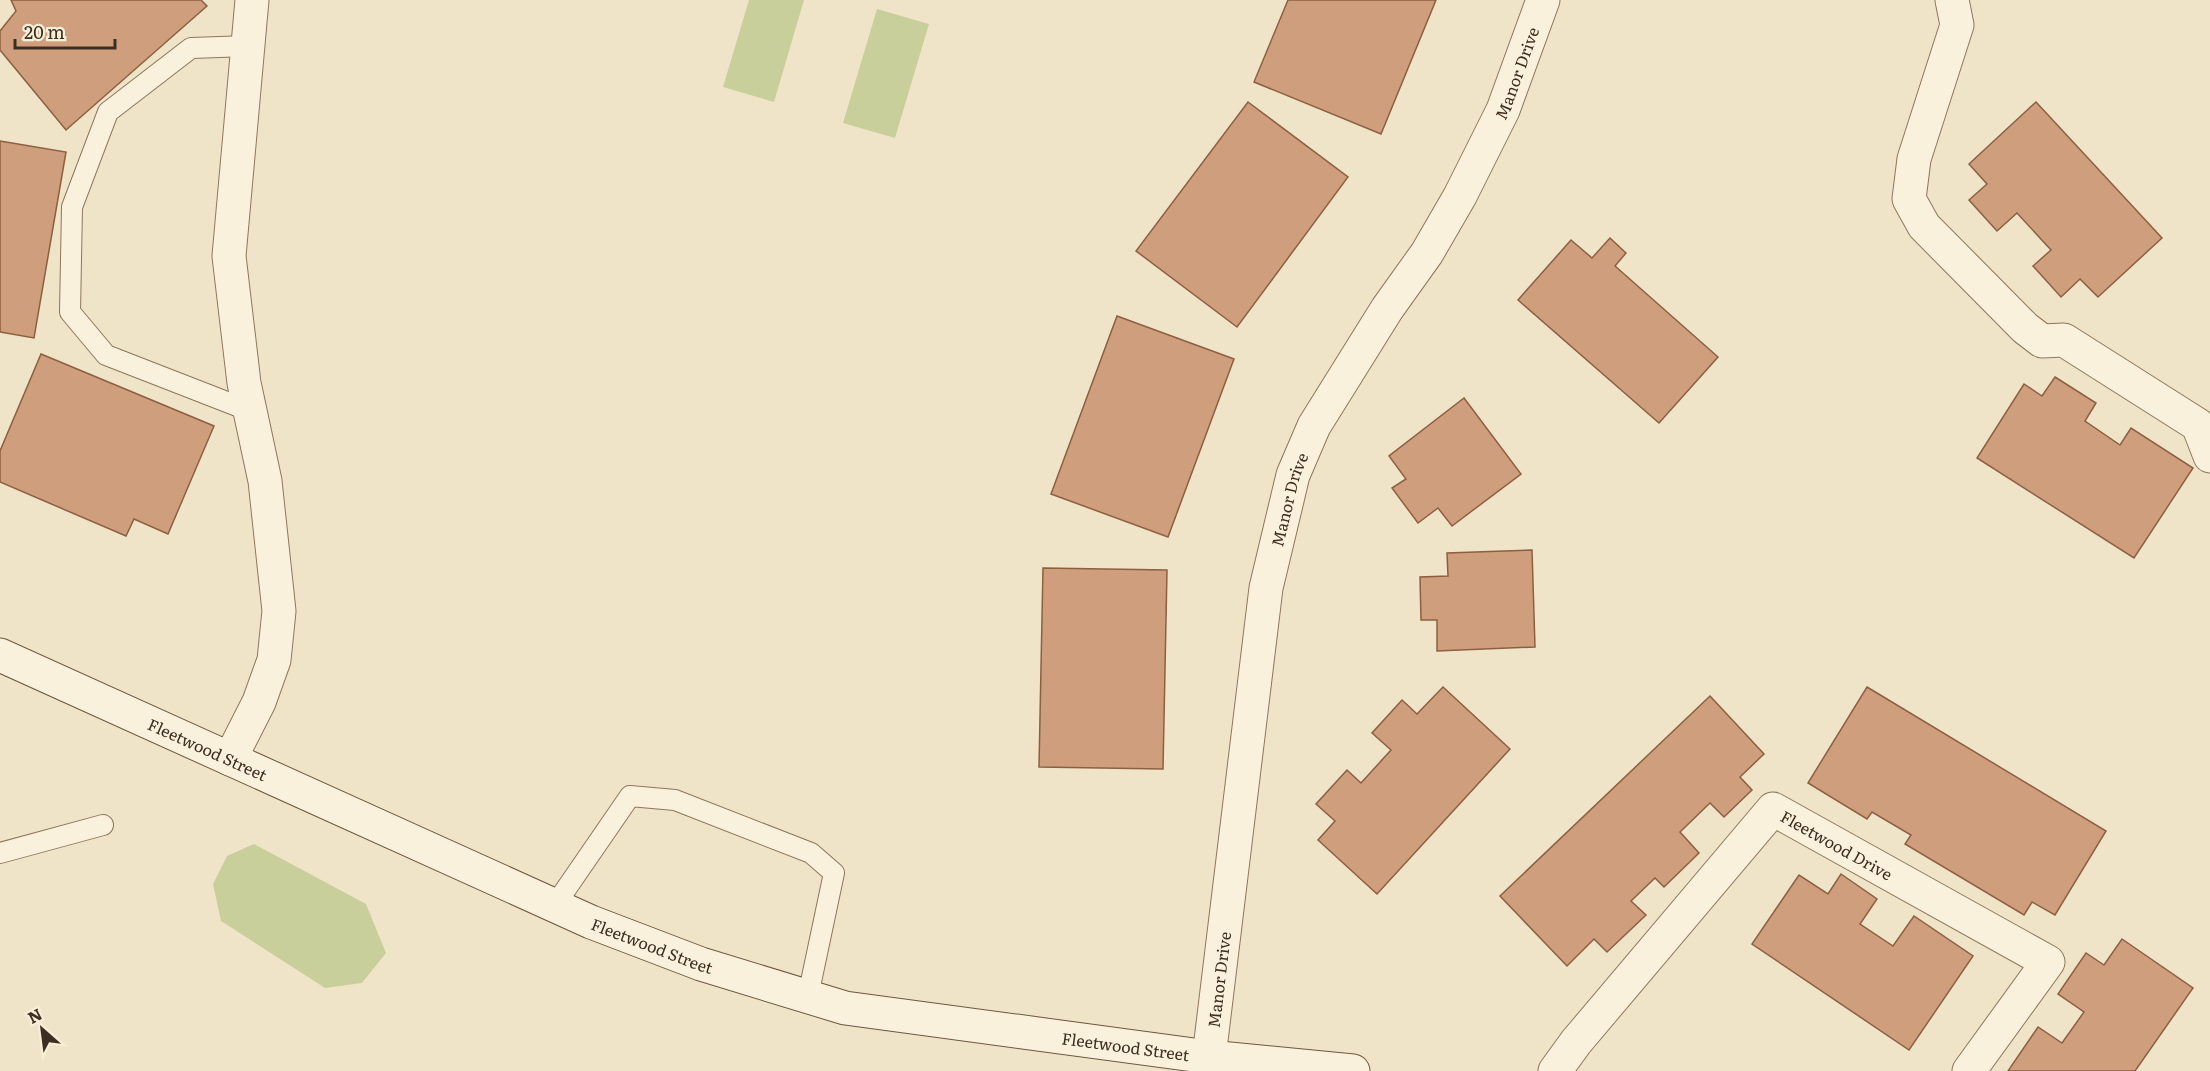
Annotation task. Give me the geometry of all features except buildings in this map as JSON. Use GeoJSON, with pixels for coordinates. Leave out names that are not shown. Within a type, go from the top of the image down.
{"type":"FeatureCollection","features":[{"type":"Feature","properties":{"kind":"street"},"geometry":{"type":"LineString","coordinates":[[230,759],[259,702],[274,660],[279,611],[265,481],[250,411],[229,256],[252,0]]}},
{"type":"Feature","properties":{"kind":"street","name":"Manor Drive"},"geometry":{"type":"LineString","coordinates":[[1209,1058],[1266,588],[1293,475],[1314,426],[1387,309],[1427,253],[1460,196],[1503,110],[1543,0]]}},
{"type":"Feature","properties":{"kind":"street"},"geometry":{"type":"LineString","coordinates":[[1952,0],[1958,25],[1914,159],[1909,183],[1909,199],[1924,226],[2025,328],[2042,341],[2064,340],[2198,424],[2210,456]]}},
{"type":"Feature","properties":{"kind":"street","name":"Fleetwood Street"},"geometry":{"type":"LineString","coordinates":[[0,655],[555,905],[701,964],[845,1008],[1209,1058],[1353,1071]]}},
{"type":"Feature","properties":{"kind":"street","name":"Fleetwood Drive"},"geometry":{"type":"LineString","coordinates":[[1555,1071],[1576,1042],[1773,809],[2048,962],[1969,1071]]}},
{"type":"Feature","properties":{"kind":"lane"},"geometry":{"type":"LineString","coordinates":[[248,46],[191,48],[108,112],[72,207],[70,312],[106,355],[250,411]]}},
{"type":"Feature","properties":{"kind":"lane"},"geometry":{"type":"LineString","coordinates":[[555,905],[630,796],[675,800],[811,854],[834,873],[808,996]]}},
{"type":"Feature","properties":{"kind":"lane"},"geometry":{"type":"LineString","coordinates":[[0,853],[104,825]]}},
{"type":"Feature","properties":{"kind":"green space"},"geometry":{"type":"Polygon","coordinates":[[[749,0],[804,0],[774,102],[723,87],[749,0]]]}},
{"type":"Feature","properties":{"kind":"green space"},"geometry":{"type":"Polygon","coordinates":[[[877,9],[929,24],[895,138],[843,123],[877,9]]]}},
{"type":"Feature","properties":{"kind":"green space"},"geometry":{"type":"Polygon","coordinates":[[[254,844],[366,904],[386,953],[362,983],[325,988],[221,921],[213,884],[227,856],[254,844]]]}}]}
